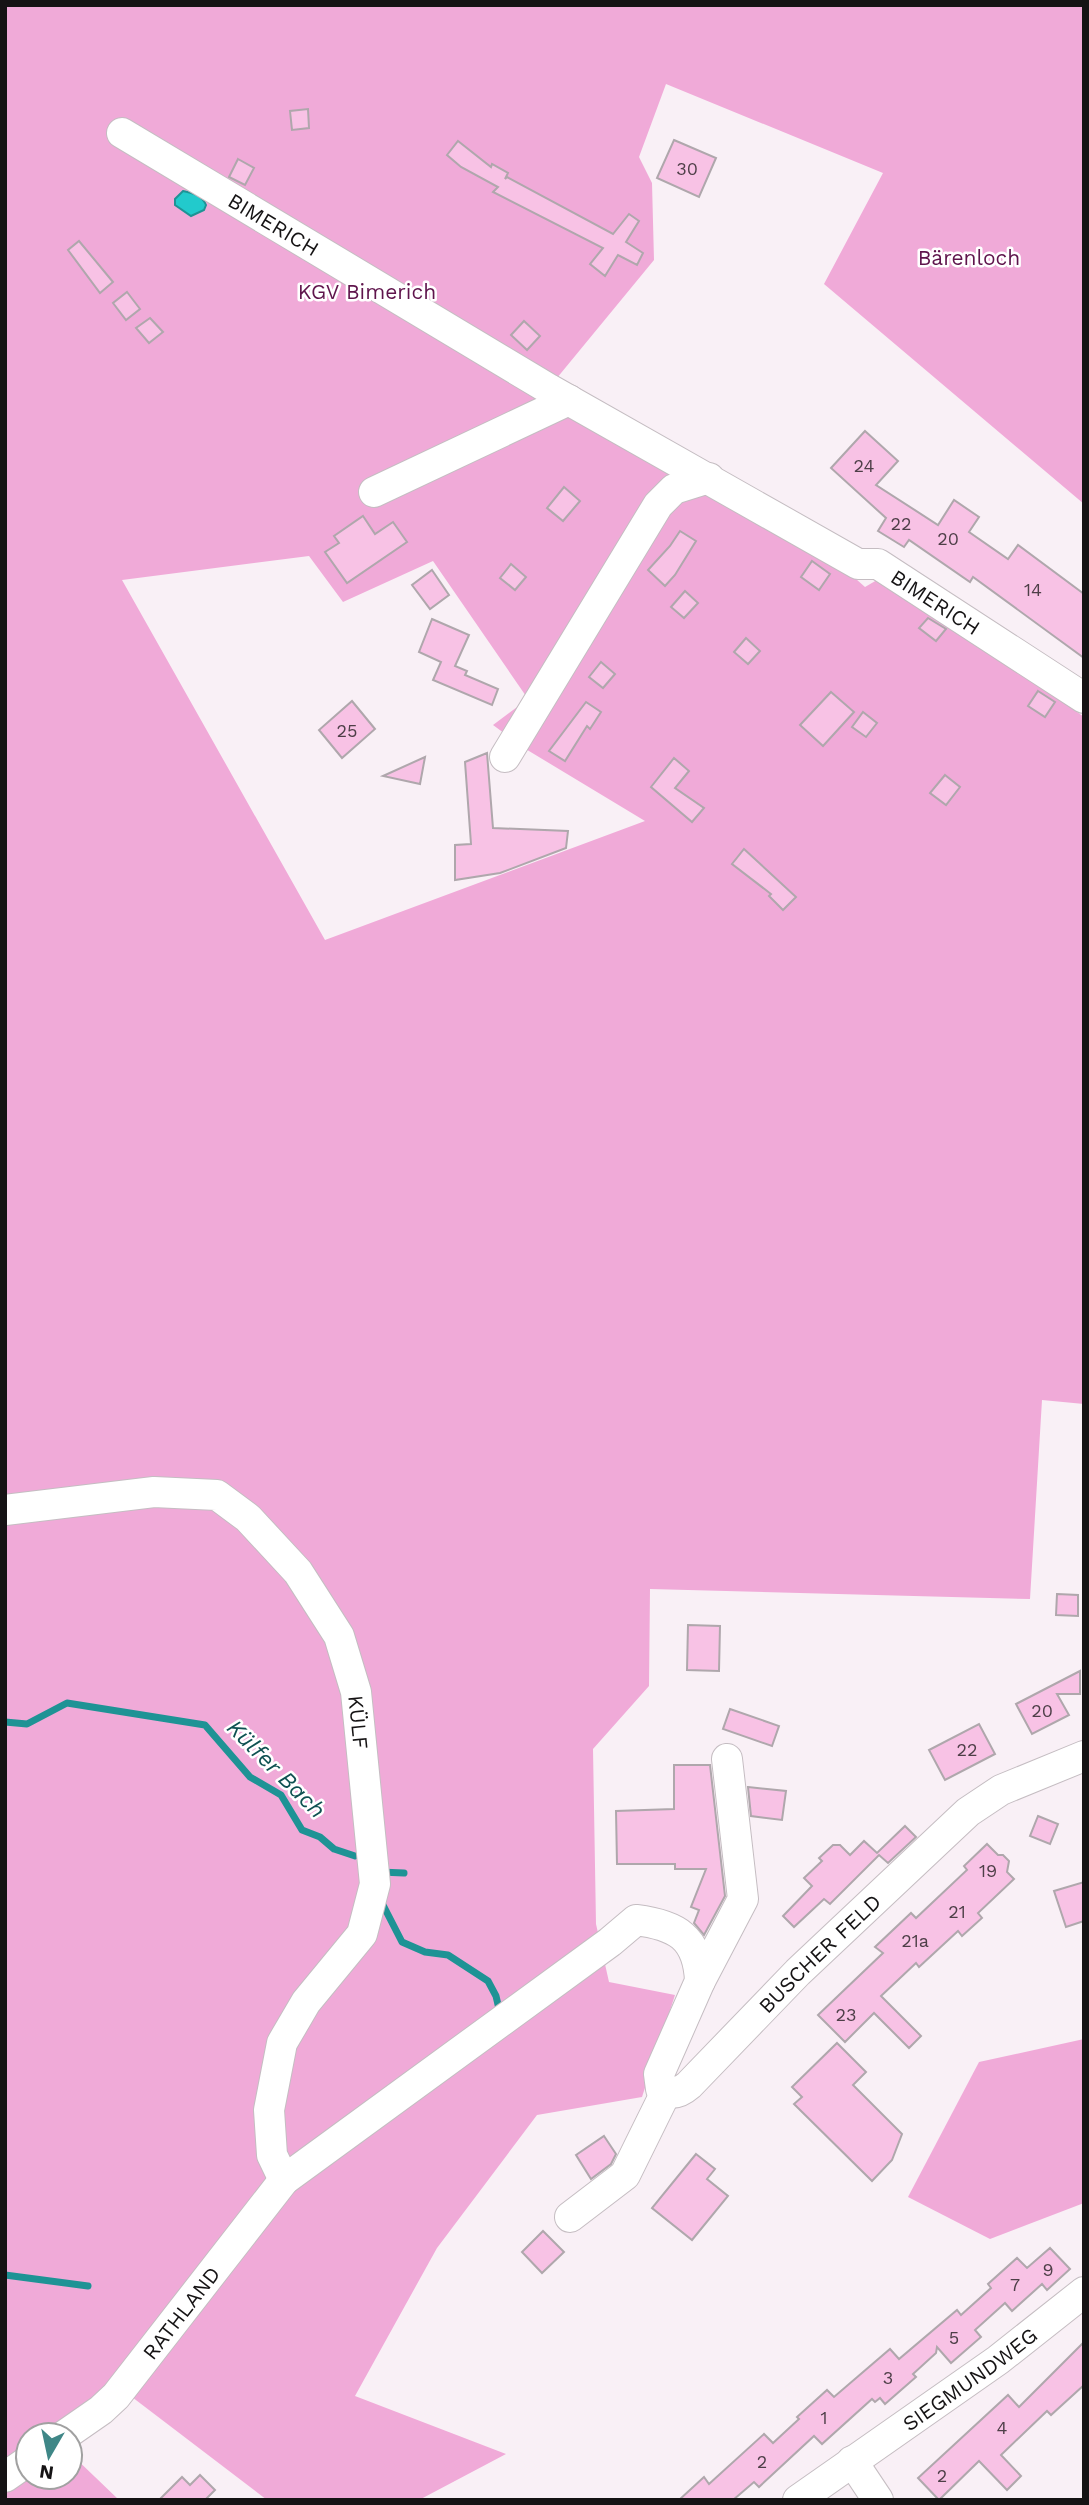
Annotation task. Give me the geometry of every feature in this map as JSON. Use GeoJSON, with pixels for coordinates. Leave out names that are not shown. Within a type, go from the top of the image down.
{"type":"FeatureCollection","features":[{"type":"Feature","properties":{"kind":"street","name":"BIMERICH"},"geometry":{"type":"LineString","coordinates":[[122,134],[569,400],[858,564],[878,564],[1084,698]]}},
{"type":"Feature","properties":{"kind":"street"},"geometry":{"type":"LineString","coordinates":[[374,492],[569,400]]}},
{"type":"Feature","properties":{"kind":"street"},"geometry":{"type":"LineString","coordinates":[[505,757],[658,505],[674,489],[709,478]]}},
{"type":"Feature","properties":{"kind":"street","name":"KÜLF"},"geometry":{"type":"LineString","coordinates":[[5,1510],[154,1493],[217,1495],[248,1518],[298,1572],[340,1636],[356,1692],[376,1884],[362,1934],[306,2002],[282,2043],[269,2110],[272,2155],[285,2180]]}},
{"type":"Feature","properties":{"kind":"street","name":"BUSCHER FELD"},"geometry":{"type":"LineString","coordinates":[[666,2092],[682,2091],[689,2085],[798,1972],[968,1812],[1001,1790],[1084,1756]]}},
{"type":"Feature","properties":{"kind":"street"},"geometry":{"type":"LineString","coordinates":[[570,2217],[625,2175],[666,2092],[661,2089],[659,2074],[700,1981],[743,1899],[727,1759]]}},
{"type":"Feature","properties":{"kind":"street"},"geometry":{"type":"LineString","coordinates":[[285,2180],[610,1942],[636,1920],[659,1923],[678,1930],[694,1948],[700,1981]]}},
{"type":"Feature","properties":{"kind":"street","name":"RATHLAND"},"geometry":{"type":"LineString","coordinates":[[84,2422],[116,2396],[285,2180]]}},
{"type":"Feature","properties":{"kind":"street","name":"SIEGMUNDWEG"},"geometry":{"type":"LineString","coordinates":[[798,2500],[998,2360],[1084,2292]]}},
{"type":"Feature","properties":{"kind":"street"},"geometry":{"type":"LineString","coordinates":[[852,2461],[878,2500]]}},
{"type":"Feature","properties":{"kind":"green space"},"geometry":{"type":"Polygon","coordinates":[[[5,5],[1084,5],[1084,504],[824,284],[883,173],[666,84],[639,157],[652,183],[654,260],[552,384],[561,411],[696,485],[856,579],[865,587],[877,580],[899,584],[1084,717],[1084,1404],[1042,1400],[1030,1599],[650,1589],[649,1686],[593,1749],[596,1924],[609,1982],[675,1995],[642,2097],[537,2115],[437,2248],[355,2396],[506,2454],[419,2500],[267,2500],[128,2394],[112,2389],[67,2421],[14,2421],[14,2460],[5,2466],[5,5]],[[309,556],[122,580],[325,940],[645,821],[524,748],[493,725],[528,699],[433,561],[343,602],[309,556]]]}},
{"type":"Feature","properties":{"kind":"green space"},"geometry":{"type":"Polygon","coordinates":[[[1084,2039],[1084,2203],[990,2239],[908,2197],[979,2062],[1084,2039]]]}},
{"type":"Feature","properties":{"kind":"green space"},"geometry":{"type":"Polygon","coordinates":[[[84,2466],[119,2500],[5,2500],[5,2485],[14,2482],[14,2491],[84,2491],[84,2466]]]}},
{"type":"Feature","properties":{"kind":"water"},"geometry":{"type":"Polygon","coordinates":[[[183,191],[200,197],[206,205],[204,210],[191,216],[175,205],[175,199],[183,191]]]}},
{"type":"Feature","properties":{"kind":"building"},"geometry":{"type":"Polygon","coordinates":[[[308,109],[309,128],[292,130],[290,111],[308,109]]]}},
{"type":"Feature","properties":{"kind":"building"},"geometry":{"type":"Polygon","coordinates":[[[674,140],[716,158],[699,197],[657,178],[674,140]]]}},
{"type":"Feature","properties":{"kind":"building"},"geometry":{"type":"Polygon","coordinates":[[[458,141],[491,167],[492,164],[508,173],[505,179],[507,177],[613,234],[629,214],[639,221],[626,242],[643,253],[637,265],[618,255],[605,276],[590,264],[603,248],[493,192],[498,187],[461,167],[447,155],[458,141]]]}},
{"type":"Feature","properties":{"kind":"building"},"geometry":{"type":"Polygon","coordinates":[[[238,159],[254,168],[245,185],[229,177],[238,159]]]}},
{"type":"Feature","properties":{"kind":"building"},"geometry":{"type":"Polygon","coordinates":[[[79,241],[113,282],[100,293],[68,250],[79,241]]]}},
{"type":"Feature","properties":{"kind":"building"},"geometry":{"type":"Polygon","coordinates":[[[127,292],[140,309],[126,320],[113,303],[127,292]]]}},
{"type":"Feature","properties":{"kind":"building"},"geometry":{"type":"Polygon","coordinates":[[[150,318],[163,332],[149,343],[136,328],[150,318]]]}},
{"type":"Feature","properties":{"kind":"building"},"geometry":{"type":"Polygon","coordinates":[[[524,321],[540,336],[527,350],[511,335],[524,321]]]}},
{"type":"Feature","properties":{"kind":"building"},"geometry":{"type":"Polygon","coordinates":[[[865,431],[898,461],[876,485],[938,525],[954,500],[979,517],[969,532],[1008,559],[1018,545],[1084,594],[1084,658],[973,577],[970,582],[909,540],[904,547],[878,531],[886,518],[831,468],[865,431]]]}},
{"type":"Feature","properties":{"kind":"building"},"geometry":{"type":"Polygon","coordinates":[[[564,487],[580,501],[563,521],[547,508],[564,487]]]}},
{"type":"Feature","properties":{"kind":"building"},"geometry":{"type":"Polygon","coordinates":[[[363,516],[375,534],[393,522],[407,542],[347,583],[325,552],[339,543],[334,536],[363,516]]]}},
{"type":"Feature","properties":{"kind":"building"},"geometry":{"type":"Polygon","coordinates":[[[680,531],[696,541],[665,586],[648,570],[680,531]]]}},
{"type":"Feature","properties":{"kind":"building"},"geometry":{"type":"Polygon","coordinates":[[[812,561],[830,574],[819,590],[801,577],[812,561]]]}},
{"type":"Feature","properties":{"kind":"building"},"geometry":{"type":"Polygon","coordinates":[[[511,564],[526,577],[515,590],[500,578],[511,564]]]}},
{"type":"Feature","properties":{"kind":"building"},"geometry":{"type":"Polygon","coordinates":[[[432,570],[449,595],[430,609],[412,585],[432,570]]]}},
{"type":"Feature","properties":{"kind":"building"},"geometry":{"type":"Polygon","coordinates":[[[685,591],[698,603],[684,618],[671,607],[685,591]]]}},
{"type":"Feature","properties":{"kind":"building"},"geometry":{"type":"Polygon","coordinates":[[[928,618],[946,629],[936,641],[919,628],[928,618]]]}},
{"type":"Feature","properties":{"kind":"building"},"geometry":{"type":"Polygon","coordinates":[[[432,619],[469,635],[455,666],[467,671],[465,675],[498,689],[492,705],[433,680],[441,662],[419,652],[432,619]]]}},
{"type":"Feature","properties":{"kind":"building"},"geometry":{"type":"Polygon","coordinates":[[[746,638],[760,651],[748,664],[734,652],[746,638]]]}},
{"type":"Feature","properties":{"kind":"building"},"geometry":{"type":"Polygon","coordinates":[[[601,662],[615,674],[603,688],[589,677],[601,662]]]}},
{"type":"Feature","properties":{"kind":"building"},"geometry":{"type":"Polygon","coordinates":[[[1038,691],[1055,702],[1045,717],[1028,706],[1038,691]]]}},
{"type":"Feature","properties":{"kind":"building"},"geometry":{"type":"Polygon","coordinates":[[[831,692],[854,712],[823,746],[800,725],[831,692]]]}},
{"type":"Feature","properties":{"kind":"building"},"geometry":{"type":"Polygon","coordinates":[[[352,701],[375,729],[342,758],[319,730],[352,701]]]}},
{"type":"Feature","properties":{"kind":"building"},"geometry":{"type":"Polygon","coordinates":[[[586,702],[601,712],[590,729],[587,726],[565,761],[549,751],[586,702]]]}},
{"type":"Feature","properties":{"kind":"building"},"geometry":{"type":"Polygon","coordinates":[[[863,712],[877,723],[866,737],[852,727],[863,712]]]}},
{"type":"Feature","properties":{"kind":"building"},"geometry":{"type":"Polygon","coordinates":[[[487,753],[493,828],[568,831],[566,848],[500,873],[455,880],[455,845],[471,844],[465,762],[487,753]]]}},
{"type":"Feature","properties":{"kind":"building"},"geometry":{"type":"Polygon","coordinates":[[[425,757],[420,784],[383,776],[425,757]]]}},
{"type":"Feature","properties":{"kind":"building"},"geometry":{"type":"Polygon","coordinates":[[[674,758],[689,771],[675,788],[704,808],[692,822],[651,787],[674,758]]]}},
{"type":"Feature","properties":{"kind":"building"},"geometry":{"type":"Polygon","coordinates":[[[945,775],[960,787],[946,805],[930,793],[945,775]]]}},
{"type":"Feature","properties":{"kind":"building"},"geometry":{"type":"Polygon","coordinates":[[[744,849],[796,897],[783,910],[769,896],[771,894],[732,864],[744,849]]]}},
{"type":"Feature","properties":{"kind":"building"},"geometry":{"type":"Polygon","coordinates":[[[1057,1594],[1078,1595],[1078,1616],[1056,1615],[1057,1594]]]}},
{"type":"Feature","properties":{"kind":"building"},"geometry":{"type":"Polygon","coordinates":[[[688,1625],[720,1626],[719,1671],[687,1670],[688,1625]]]}},
{"type":"Feature","properties":{"kind":"building"},"geometry":{"type":"Polygon","coordinates":[[[1080,1671],[1080,1694],[1057,1694],[1069,1715],[1032,1734],[1016,1704],[1080,1671]]]}},
{"type":"Feature","properties":{"kind":"building"},"geometry":{"type":"Polygon","coordinates":[[[730,1709],[779,1726],[772,1746],[723,1729],[730,1709]]]}},
{"type":"Feature","properties":{"kind":"building"},"geometry":{"type":"Polygon","coordinates":[[[979,1724],[995,1754],[945,1780],[929,1750],[979,1724]]]}},
{"type":"Feature","properties":{"kind":"building"},"geometry":{"type":"Polygon","coordinates":[[[674,1765],[710,1765],[725,1896],[704,1935],[694,1923],[699,1910],[691,1907],[706,1869],[675,1869],[675,1864],[617,1864],[616,1811],[674,1809],[674,1765]]]}},
{"type":"Feature","properties":{"kind":"building"},"geometry":{"type":"Polygon","coordinates":[[[748,1787],[786,1791],[782,1820],[751,1816],[748,1787]]]}},
{"type":"Feature","properties":{"kind":"building"},"geometry":{"type":"Polygon","coordinates":[[[1038,1816],[1058,1824],[1050,1844],[1030,1836],[1038,1816]]]}},
{"type":"Feature","properties":{"kind":"building"},"geometry":{"type":"Polygon","coordinates":[[[905,1826],[916,1837],[888,1863],[879,1855],[830,1904],[824,1899],[794,1927],[783,1916],[812,1886],[804,1878],[822,1861],[819,1858],[833,1845],[840,1845],[850,1855],[864,1841],[877,1853],[905,1826]]]}},
{"type":"Feature","properties":{"kind":"building"},"geometry":{"type":"Polygon","coordinates":[[[987,1844],[1009,1861],[1007,1872],[1014,1879],[978,1913],[982,1918],[962,1936],[958,1931],[919,1967],[916,1963],[881,1996],[921,2036],[909,2048],[874,2013],[845,2042],[818,2015],[883,1953],[875,1947],[911,1913],[916,1918],[967,1870],[964,1866],[987,1844]]]}},
{"type":"Feature","properties":{"kind":"building"},"geometry":{"type":"Polygon","coordinates":[[[1084,1882],[1084,1921],[1066,1927],[1054,1891],[1084,1882]]]}},
{"type":"Feature","properties":{"kind":"building"},"geometry":{"type":"Polygon","coordinates":[[[837,2043],[866,2072],[853,2085],[902,2134],[892,2160],[872,2181],[794,2104],[802,2097],[792,2087],[837,2043]]]}},
{"type":"Feature","properties":{"kind":"building"},"geometry":{"type":"Polygon","coordinates":[[[604,2136],[616,2154],[611,2164],[591,2179],[576,2155],[604,2136]]]}},
{"type":"Feature","properties":{"kind":"building"},"geometry":{"type":"Polygon","coordinates":[[[696,2154],[715,2169],[707,2179],[728,2196],[692,2240],[652,2208],[696,2154]]]}},
{"type":"Feature","properties":{"kind":"building"},"geometry":{"type":"Polygon","coordinates":[[[543,2231],[564,2252],[542,2273],[522,2252],[543,2231]]]}},
{"type":"Feature","properties":{"kind":"building"},"geometry":{"type":"Polygon","coordinates":[[[1050,2248],[1070,2269],[1047,2290],[1042,2284],[1012,2311],[1005,2303],[975,2330],[981,2337],[951,2363],[937,2347],[936,2353],[913,2374],[916,2377],[885,2404],[880,2398],[875,2402],[872,2399],[822,2444],[814,2436],[759,2487],[754,2482],[733,2500],[679,2500],[704,2477],[709,2484],[764,2434],[773,2443],[827,2390],[834,2397],[890,2349],[899,2359],[957,2310],[961,2315],[991,2288],[988,2284],[1017,2258],[1027,2268],[1050,2248]]]}},
{"type":"Feature","properties":{"kind":"building"},"geometry":{"type":"Polygon","coordinates":[[[1084,2342],[1084,2385],[1051,2415],[1047,2411],[1001,2455],[1021,2476],[1007,2490],[979,2461],[939,2500],[918,2478],[1008,2395],[1019,2407],[1084,2342]]]}},
{"type":"Feature","properties":{"kind":"building"},"geometry":{"type":"Polygon","coordinates":[[[200,2475],[215,2490],[205,2500],[159,2500],[182,2477],[190,2485],[200,2475]]]}},
{"type":"Feature","properties":{"kind":"waterway","name":"Külfer Bach"},"geometry":{"type":"LineString","coordinates":[[5,1722],[27,1724],[67,1703],[205,1725],[250,1777],[281,1795],[302,1830],[320,1837],[334,1849],[355,1856]]}},
{"type":"Feature","properties":{"kind":"waterway","name":"Külfer Bach"},"geometry":{"type":"LineString","coordinates":[[380,1872],[404,1873]]}},
{"type":"Feature","properties":{"kind":"waterway","name":"Külfer Bach"},"geometry":{"type":"LineString","coordinates":[[382,1903],[402,1942],[425,1952],[448,1955],[488,1981],[499,2009]]}},
{"type":"Feature","properties":{"kind":"waterway"},"geometry":{"type":"LineString","coordinates":[[5,2275],[88,2286]]}},
{"type":"Feature","properties":{"kind":"park label","name":"Bärenloch"},"geometry":{"type":"Point","coordinates":[969,257]}},
{"type":"Feature","properties":{"kind":"park label","name":"KGV Bimerich"},"geometry":{"type":"Point","coordinates":[367,291]}}]}
